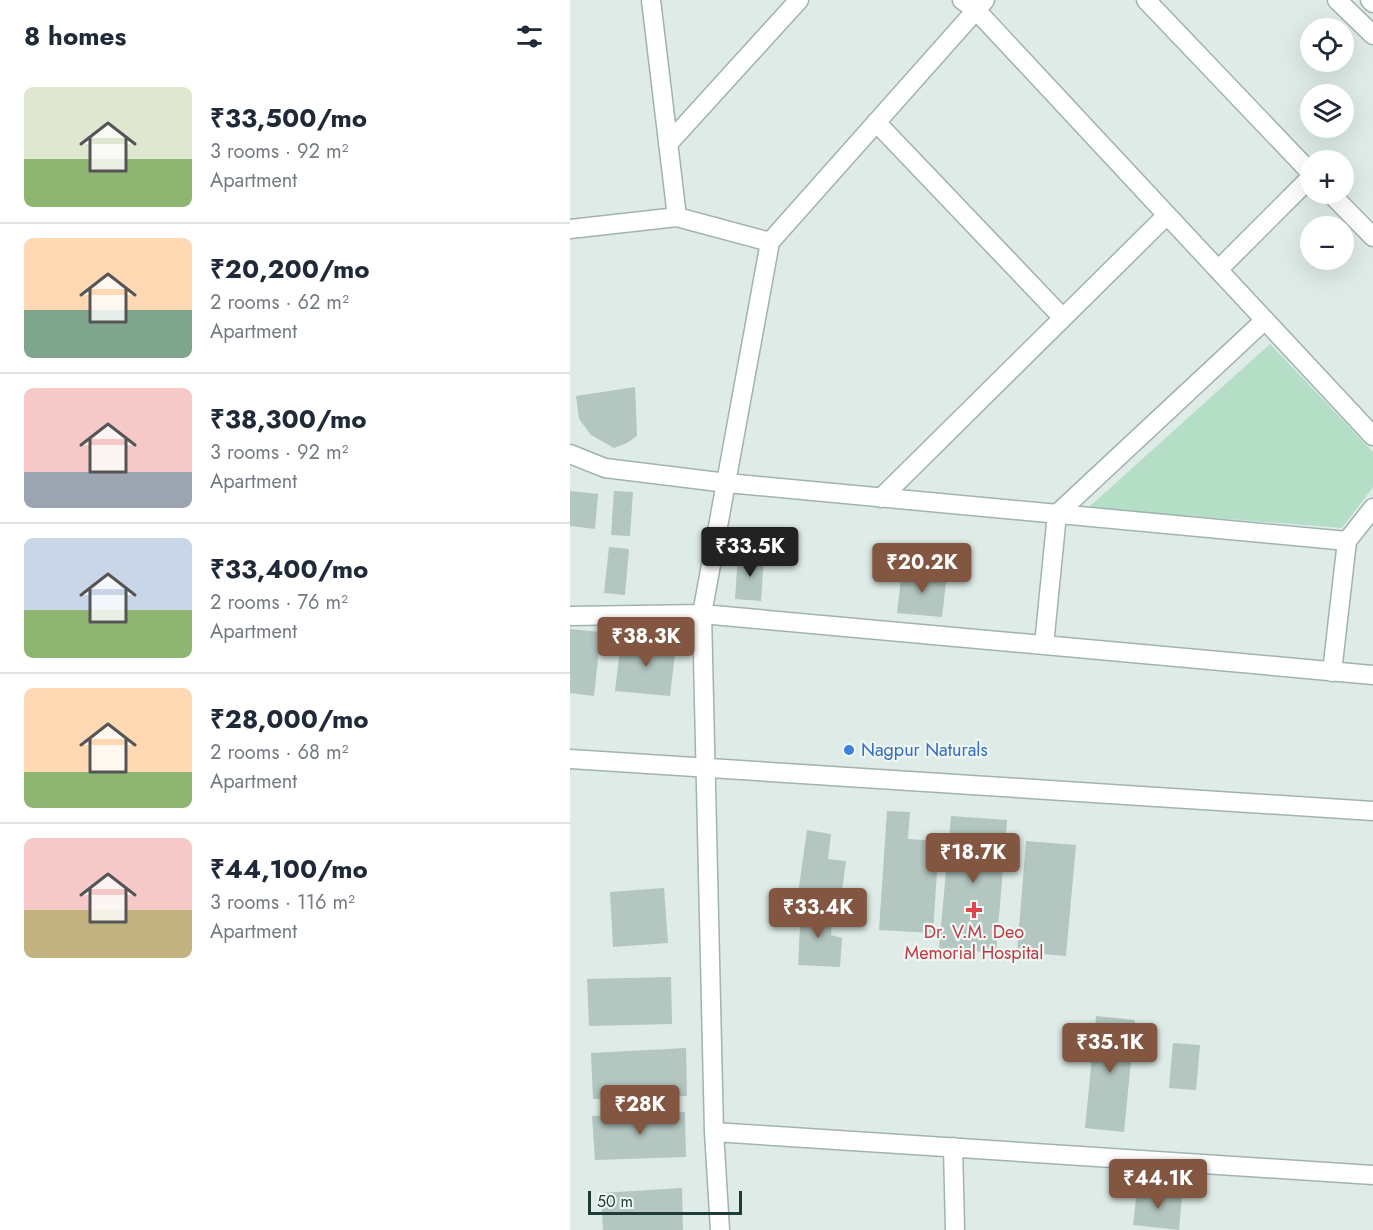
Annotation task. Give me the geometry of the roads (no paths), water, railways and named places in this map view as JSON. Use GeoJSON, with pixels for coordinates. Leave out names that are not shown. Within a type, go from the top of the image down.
{"type":"FeatureCollection","features":[{"type":"Feature","properties":{"kind":"street"},"geometry":{"type":"LineString","coordinates":[[651,0],[677,217]]}},
{"type":"Feature","properties":{"kind":"street"},"geometry":{"type":"LineString","coordinates":[[668,144],[799,0]]}},
{"type":"Feature","properties":{"kind":"street"},"geometry":{"type":"LineString","coordinates":[[1146,0],[1300,163]]}},
{"type":"Feature","properties":{"kind":"street"},"geometry":{"type":"LineString","coordinates":[[1337,0],[1373,35]]}},
{"type":"Feature","properties":{"kind":"street"},"geometry":{"type":"LineString","coordinates":[[720,1230],[714,1132],[702,614],[770,242],[876,122],[974,3],[1373,436]]}},
{"type":"Feature","properties":{"kind":"street"},"geometry":{"type":"LineString","coordinates":[[876,122],[1063,318]]}},
{"type":"Feature","properties":{"kind":"street"},"geometry":{"type":"LineString","coordinates":[[1218,270],[1300,186]]}},
{"type":"Feature","properties":{"kind":"street"},"geometry":{"type":"LineString","coordinates":[[1341,204],[1373,237]]}},
{"type":"Feature","properties":{"kind":"street"},"geometry":{"type":"LineString","coordinates":[[881,498],[1167,215]]}},
{"type":"Feature","properties":{"kind":"street"},"geometry":{"type":"LineString","coordinates":[[570,229],[677,217],[770,242]]}},
{"type":"Feature","properties":{"kind":"street"},"geometry":{"type":"LineString","coordinates":[[1044,645],[1057,514],[1265,320]]}},
{"type":"Feature","properties":{"kind":"street"},"geometry":{"type":"LineString","coordinates":[[570,454],[605,468],[727,483],[1347,541]]}},
{"type":"Feature","properties":{"kind":"street"},"geometry":{"type":"LineString","coordinates":[[1332,672],[1347,541],[1373,508]]}},
{"type":"Feature","properties":{"kind":"street"},"geometry":{"type":"LineString","coordinates":[[570,616],[702,614],[1373,675]]}},
{"type":"Feature","properties":{"kind":"street"},"geometry":{"type":"LineString","coordinates":[[570,759],[1373,811]]}},
{"type":"Feature","properties":{"kind":"street"},"geometry":{"type":"LineString","coordinates":[[714,1132],[1373,1175]]}},
{"type":"Feature","properties":{"kind":"street"},"geometry":{"type":"LineString","coordinates":[[953,1148],[955,1230]]}},
{"type":"Feature","properties":{"kind":"place","name":"Nagpur Naturals"},"geometry":{"type":"Point","coordinates":[849,750]}},
{"type":"Feature","properties":{"kind":"place","name":"Dr. V.M. Deo Memorial Hospital"},"geometry":{"type":"Point","coordinates":[974,910]}}]}
